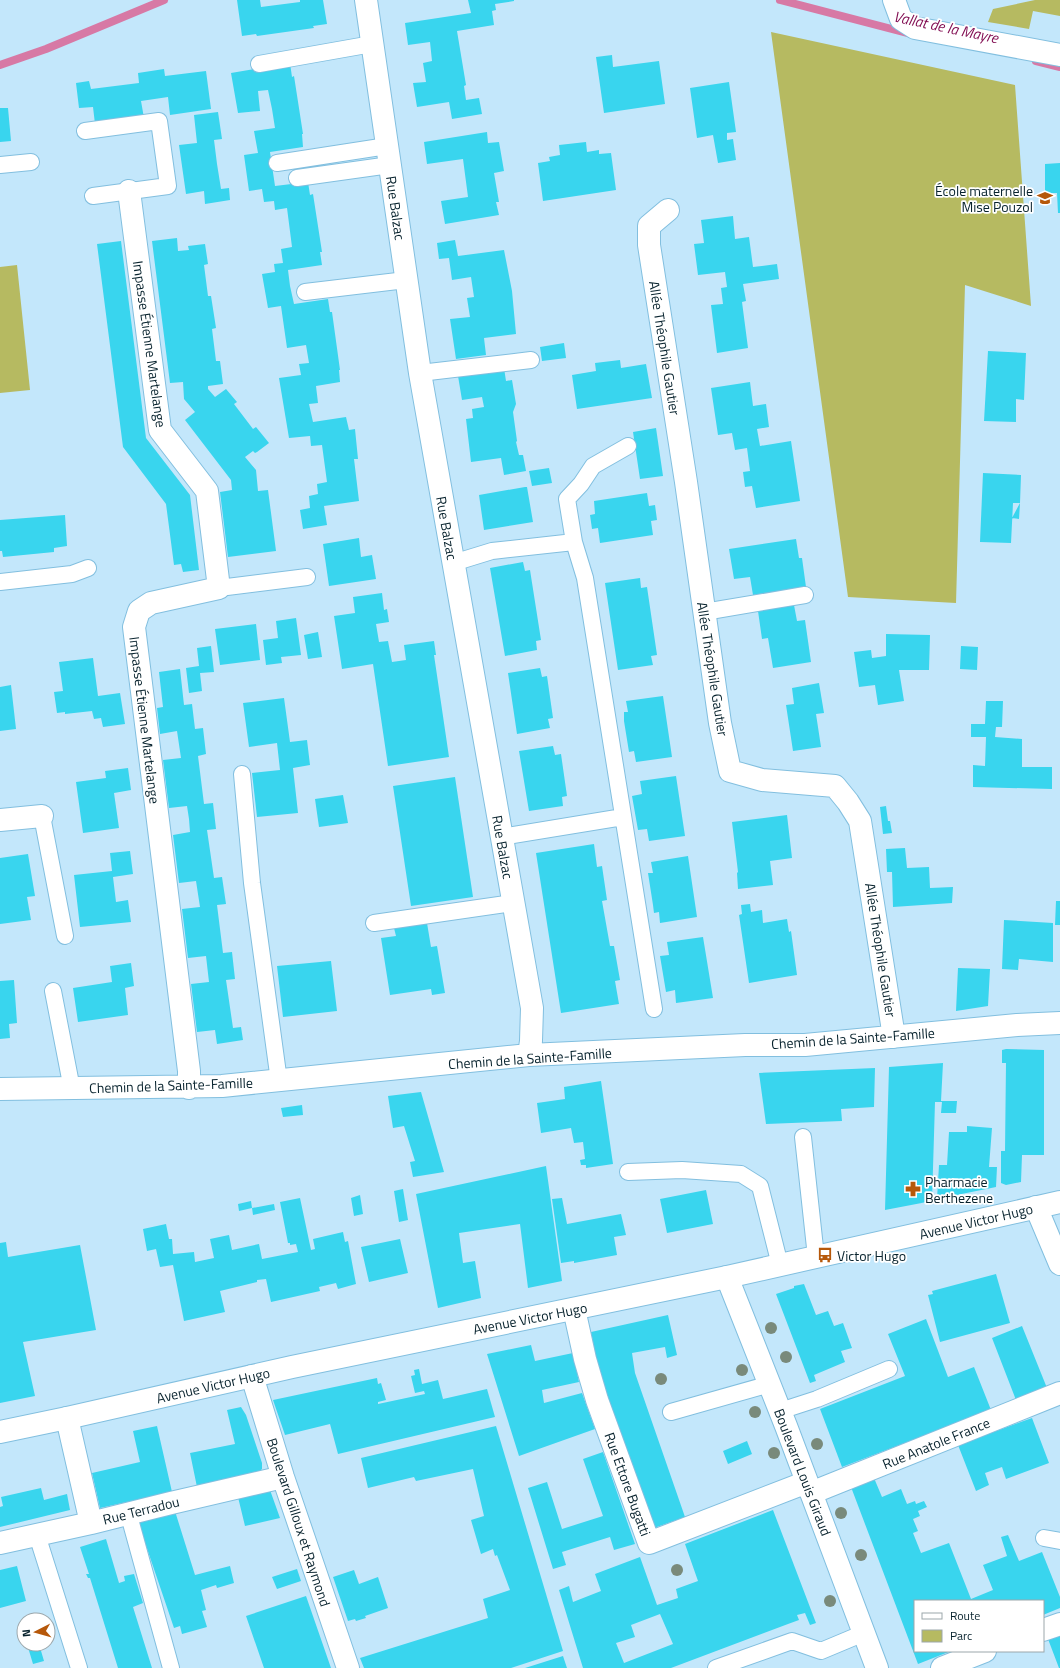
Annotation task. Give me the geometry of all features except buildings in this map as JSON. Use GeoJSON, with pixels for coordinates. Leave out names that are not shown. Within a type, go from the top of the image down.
{"type":"FeatureCollection","features":[{"type":"Feature","properties":{"kind":"street","name":"Rue Balzac"},"geometry":{"type":"LineString","coordinates":[[366,0],[420,373],[532,1008],[529,1055]]}},
{"type":"Feature","properties":{"kind":"street"},"geometry":{"type":"LineString","coordinates":[[894,0],[901,19],[915,28],[1060,55]]}},
{"type":"Feature","properties":{"kind":"street","name":"Impasse Étienne Martelange"},"geometry":{"type":"LineString","coordinates":[[128,191],[160,430],[207,491],[219,588],[151,603],[139,611],[134,627],[188,1063],[189,1088]]}},
{"type":"Feature","properties":{"kind":"street","name":"Allée Théophile Gautier"},"geometry":{"type":"LineString","coordinates":[[668,210],[649,226],[649,245],[720,723],[730,771],[762,780],[835,786],[848,802],[860,821],[894,1037]]}},
{"type":"Feature","properties":{"kind":"street"},"geometry":{"type":"LineString","coordinates":[[0,820],[42,816]]}},
{"type":"Feature","properties":{"kind":"street","name":"Chemin de la Sainte-Famille"},"geometry":{"type":"LineString","coordinates":[[0,1089],[189,1088],[529,1055],[745,1045],[805,1045],[1011,1026],[1060,1023]]}},
{"type":"Feature","properties":{"kind":"street","name":"Avenue Victor Hugo"},"geometry":{"type":"LineString","coordinates":[[0,1432],[252,1376],[727,1277],[1060,1202]]}},
{"type":"Feature","properties":{"kind":"street"},"geometry":{"type":"LineString","coordinates":[[1036,1207],[1060,1264]]}},
{"type":"Feature","properties":{"kind":"street","name":"Boulevard Louis Giraud"},"geometry":{"type":"LineString","coordinates":[[727,1277],[770,1384],[877,1668]]}},
{"type":"Feature","properties":{"kind":"street","name":"Rue Ettore Bugatti"},"geometry":{"type":"LineString","coordinates":[[574,1309],[585,1359],[597,1400],[650,1543],[809,1488]]}},
{"type":"Feature","properties":{"kind":"street","name":"Boulevard Gilloux et Raymond"},"geometry":{"type":"LineString","coordinates":[[252,1376],[283,1477],[348,1668]]}},
{"type":"Feature","properties":{"kind":"street","name":"Rue Anatole France"},"geometry":{"type":"LineString","coordinates":[[809,1488],[1060,1393]]}},
{"type":"Feature","properties":{"kind":"street"},"geometry":{"type":"LineString","coordinates":[[67,1418],[91,1523]]}},
{"type":"Feature","properties":{"kind":"street","name":"Rue Terradou"},"geometry":{"type":"LineString","coordinates":[[0,1543],[91,1523],[170,1502],[283,1477]]}},
{"type":"Feature","properties":{"kind":"street"},"geometry":{"type":"LineString","coordinates":[[1044,1630],[1060,1624]]}},
{"type":"Feature","properties":{"kind":"street"},"geometry":{"type":"LineString","coordinates":[[942,1668],[982,1652]]}},
{"type":"Feature","properties":{"kind":"lane"},"geometry":{"type":"LineString","coordinates":[[259,64],[372,44]]}},
{"type":"Feature","properties":{"kind":"lane"},"geometry":{"type":"LineString","coordinates":[[85,131],[159,121],[168,186],[93,196]]}},
{"type":"Feature","properties":{"kind":"lane"},"geometry":{"type":"LineString","coordinates":[[277,163],[389,156]]}},
{"type":"Feature","properties":{"kind":"lane"},"geometry":{"type":"LineString","coordinates":[[297,178],[389,156]]}},
{"type":"Feature","properties":{"kind":"lane"},"geometry":{"type":"LineString","coordinates":[[0,165],[30,162]]}},
{"type":"Feature","properties":{"kind":"lane"},"geometry":{"type":"LineString","coordinates":[[305,292],[406,280]]}},
{"type":"Feature","properties":{"kind":"lane"},"geometry":{"type":"LineString","coordinates":[[420,373],[531,360]]}},
{"type":"Feature","properties":{"kind":"lane"},"geometry":{"type":"LineString","coordinates":[[628,446],[593,466],[581,484],[567,499],[574,542],[585,578],[654,1009]]}},
{"type":"Feature","properties":{"kind":"lane"},"geometry":{"type":"LineString","coordinates":[[453,563],[492,551],[574,542]]}},
{"type":"Feature","properties":{"kind":"lane"},"geometry":{"type":"LineString","coordinates":[[0,582],[72,574],[88,568]]}},
{"type":"Feature","properties":{"kind":"lane"},"geometry":{"type":"LineString","coordinates":[[219,588],[307,577]]}},
{"type":"Feature","properties":{"kind":"lane"},"geometry":{"type":"LineString","coordinates":[[704,612],[805,595]]}},
{"type":"Feature","properties":{"kind":"lane"},"geometry":{"type":"LineString","coordinates":[[242,774],[252,882],[279,1080]]}},
{"type":"Feature","properties":{"kind":"lane"},"geometry":{"type":"LineString","coordinates":[[42,816],[65,936]]}},
{"type":"Feature","properties":{"kind":"lane"},"geometry":{"type":"LineString","coordinates":[[501,837],[623,817]]}},
{"type":"Feature","properties":{"kind":"lane"},"geometry":{"type":"LineString","coordinates":[[374,923],[513,903]]}},
{"type":"Feature","properties":{"kind":"lane"},"geometry":{"type":"LineString","coordinates":[[53,991],[72,1088]]}},
{"type":"Feature","properties":{"kind":"lane"},"geometry":{"type":"LineString","coordinates":[[803,1137],[816,1257]]}},
{"type":"Feature","properties":{"kind":"lane"},"geometry":{"type":"LineString","coordinates":[[628,1172],[682,1170],[741,1174],[760,1186],[780,1265]]}},
{"type":"Feature","properties":{"kind":"lane"},"geometry":{"type":"LineString","coordinates":[[780,1411],[817,1399],[889,1369]]}},
{"type":"Feature","properties":{"kind":"lane"},"geometry":{"type":"LineString","coordinates":[[671,1412],[770,1384]]}},
{"type":"Feature","properties":{"kind":"lane"},"geometry":{"type":"LineString","coordinates":[[127,1514],[131,1523],[171,1668]]}},
{"type":"Feature","properties":{"kind":"lane"},"geometry":{"type":"LineString","coordinates":[[37,1535],[79,1668]]}},
{"type":"Feature","properties":{"kind":"lane"},"geometry":{"type":"LineString","coordinates":[[1044,1538],[1060,1541]]}},
{"type":"Feature","properties":{"kind":"lane"},"geometry":{"type":"LineString","coordinates":[[716,1668],[792,1641],[821,1651],[864,1633]]}},
{"type":"Feature","properties":{"kind":"green space"},"geometry":{"type":"Polygon","coordinates":[[[1035,0],[1060,0],[1060,16],[1033,11],[1029,29],[988,22],[993,9],[1035,0]]]}},
{"type":"Feature","properties":{"kind":"green space"},"geometry":{"type":"Polygon","coordinates":[[[771,32],[1015,85],[1031,306],[965,285],[956,603],[848,597],[771,32]]]}},
{"type":"Feature","properties":{"kind":"green space"},"geometry":{"type":"Polygon","coordinates":[[[17,265],[30,390],[0,393],[0,267],[17,265]]]}},
{"type":"Feature","properties":{"kind":"waterway","name":"Vallat de la Mayre"},"geometry":{"type":"LineString","coordinates":[[0,65],[46,49],[164,0]]}},
{"type":"Feature","properties":{"kind":"waterway","name":"Vallat de la Mayre"},"geometry":{"type":"LineString","coordinates":[[780,0],[911,34]]}},
{"type":"Feature","properties":{"kind":"waterway","name":"Vallat de la Mayre"},"geometry":{"type":"LineString","coordinates":[[1036,61],[1060,67]]}},
{"type":"Feature","properties":{"kind":"place","name":"École maternelle Mise Pouzol"},"geometry":{"type":"Point","coordinates":[1045,198]}},
{"type":"Feature","properties":{"kind":"place","name":"Pharmacie Berthezene"},"geometry":{"type":"Point","coordinates":[913,1189]}},
{"type":"Feature","properties":{"kind":"place","name":"Victor Hugo"},"geometry":{"type":"Point","coordinates":[825,1255]}}]}
